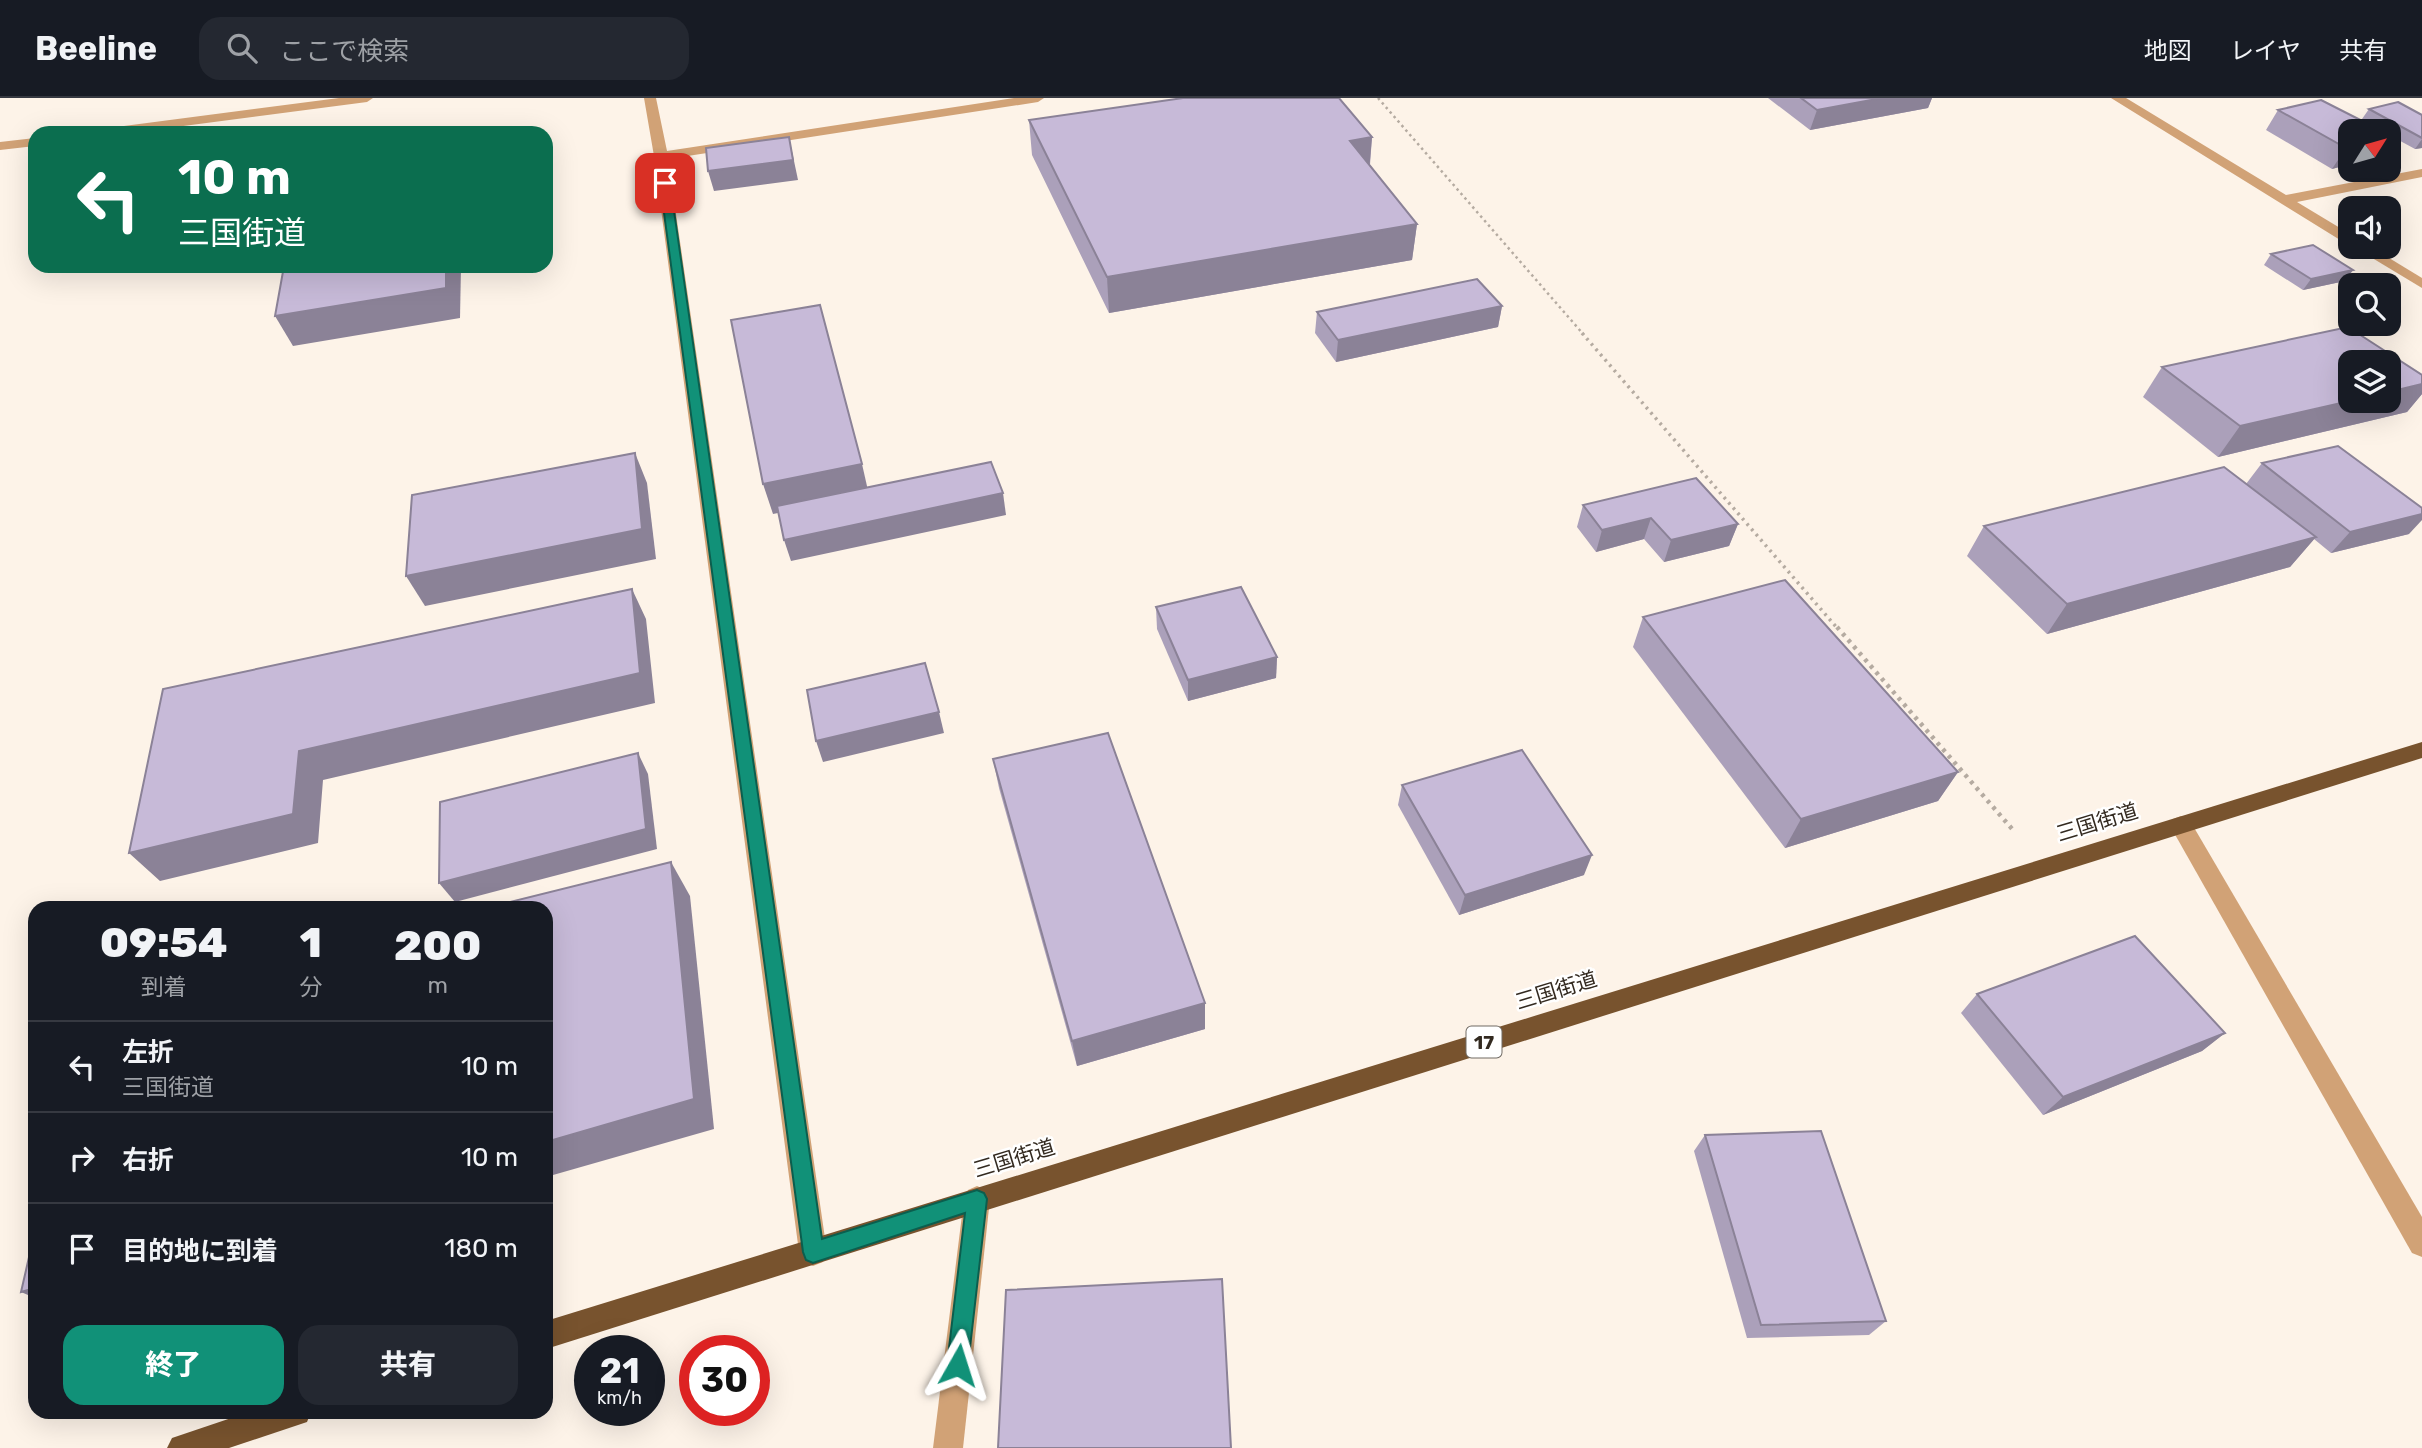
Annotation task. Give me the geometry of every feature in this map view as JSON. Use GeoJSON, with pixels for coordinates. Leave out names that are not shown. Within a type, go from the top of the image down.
{"type":"FeatureCollection","features":[{"type":"Feature","properties":{"kind":"highway","name":"三国街道"},"geometry":{"type":"LineString","coordinates":[[553,1333],[2422,750]]}},
{"type":"Feature","properties":{"kind":"highway"},"geometry":{"type":"LineString","coordinates":[[182,1448],[275,1419]]}},
{"type":"Feature","properties":{"kind":"street"},"geometry":{"type":"LineString","coordinates":[[154,126],[367,98]]}},
{"type":"Feature","properties":{"kind":"street"},"geometry":{"type":"LineString","coordinates":[[650,98],[661,156],[813,1252]]}},
{"type":"Feature","properties":{"kind":"street"},"geometry":{"type":"LineString","coordinates":[[661,156],[1038,98]]}},
{"type":"Feature","properties":{"kind":"street"},"geometry":{"type":"LineString","coordinates":[[2118,98],[2338,233]]}},
{"type":"Feature","properties":{"kind":"street"},"geometry":{"type":"LineString","coordinates":[[0,146],[28,143]]}},
{"type":"Feature","properties":{"kind":"street"},"geometry":{"type":"LineString","coordinates":[[2284,200],[2422,173]]}},
{"type":"Feature","properties":{"kind":"street"},"geometry":{"type":"LineString","coordinates":[[2381,259],[2422,284]]}},
{"type":"Feature","properties":{"kind":"street"},"geometry":{"type":"LineString","coordinates":[[2181,825],[2422,1243]]}},
{"type":"Feature","properties":{"kind":"street"},"geometry":{"type":"LineString","coordinates":[[948,1448],[977,1199]]}},
{"type":"Feature","properties":{"kind":"path"},"geometry":{"type":"LineString","coordinates":[[1378,98],[2045,867]]}},
{"type":"Feature","properties":{"kind":"building"},"geometry":{"type":"Polygon","coordinates":[[[1183,98],[1339,98],[1372,137],[1350,141],[1417,224],[1107,277],[1029,120],[1183,98]]]}},
{"type":"Feature","properties":{"kind":"building"},"geometry":{"type":"Polygon","coordinates":[[[1801,98],[1882,98],[1817,110],[1801,98]]]}},
{"type":"Feature","properties":{"kind":"building"},"geometry":{"type":"Polygon","coordinates":[[[2321,100],[2358,119],[2338,119],[2338,144],[2278,110],[2321,100]]]}},
{"type":"Feature","properties":{"kind":"building"},"geometry":{"type":"Polygon","coordinates":[[[2398,102],[2422,115],[2422,138],[2401,127],[2401,119],[2387,119],[2369,109],[2398,102]]]}},
{"type":"Feature","properties":{"kind":"building"},"geometry":{"type":"Polygon","coordinates":[[[789,137],[793,160],[708,171],[706,148],[789,137]]]}},
{"type":"Feature","properties":{"kind":"building"},"geometry":{"type":"Polygon","coordinates":[[[2313,245],[2353,270],[2311,279],[2271,254],[2313,245]]]}},
{"type":"Feature","properties":{"kind":"building"},"geometry":{"type":"Polygon","coordinates":[[[283,273],[446,273],[446,288],[275,316],[283,273]]]}},
{"type":"Feature","properties":{"kind":"building"},"geometry":{"type":"Polygon","coordinates":[[[1477,279],[1502,306],[1338,340],[1317,312],[1477,279]]]}},
{"type":"Feature","properties":{"kind":"building"},"geometry":{"type":"Polygon","coordinates":[[[820,305],[862,464],[763,484],[731,320],[820,305]]]}},
{"type":"Feature","properties":{"kind":"building"},"geometry":{"type":"Polygon","coordinates":[[[2338,329],[2338,336],[2362,336],[2383,350],[2338,350],[2338,404],[2240,426],[2162,367],[2338,329]]]}},
{"type":"Feature","properties":{"kind":"building"},"geometry":{"type":"Polygon","coordinates":[[[2401,361],[2422,375],[2422,384],[2401,389],[2401,361]]]}},
{"type":"Feature","properties":{"kind":"building"},"geometry":{"type":"Polygon","coordinates":[[[2338,446],[2422,508],[2422,514],[2350,532],[2262,463],[2338,446]]]}},
{"type":"Feature","properties":{"kind":"building"},"geometry":{"type":"Polygon","coordinates":[[[635,453],[642,529],[406,576],[412,495],[635,453]]]}},
{"type":"Feature","properties":{"kind":"building"},"geometry":{"type":"Polygon","coordinates":[[[991,462],[1003,493],[784,540],[777,506],[991,462]]]}},
{"type":"Feature","properties":{"kind":"building"},"geometry":{"type":"Polygon","coordinates":[[[2224,467],[2316,537],[2067,604],[1984,526],[2224,467]]]}},
{"type":"Feature","properties":{"kind":"building"},"geometry":{"type":"Polygon","coordinates":[[[1696,478],[1738,524],[1671,540],[1651,518],[1602,530],[1583,505],[1696,478]]]}},
{"type":"Feature","properties":{"kind":"building"},"geometry":{"type":"Polygon","coordinates":[[[1785,580],[1958,772],[1801,819],[1643,617],[1785,580]]]}},
{"type":"Feature","properties":{"kind":"building"},"geometry":{"type":"Polygon","coordinates":[[[1241,587],[1277,657],[1188,680],[1156,607],[1241,587]]]}},
{"type":"Feature","properties":{"kind":"building"},"geometry":{"type":"Polygon","coordinates":[[[632,589],[640,673],[299,751],[293,814],[129,853],[163,689],[632,589]]]}},
{"type":"Feature","properties":{"kind":"building"},"geometry":{"type":"Polygon","coordinates":[[[925,663],[939,712],[816,741],[807,690],[925,663]]]}},
{"type":"Feature","properties":{"kind":"building"},"geometry":{"type":"Polygon","coordinates":[[[1108,733],[1205,1003],[1072,1041],[993,759],[1108,733]]]}},
{"type":"Feature","properties":{"kind":"building"},"geometry":{"type":"Polygon","coordinates":[[[1522,750],[1592,855],[1465,895],[1402,785],[1522,750]]]}},
{"type":"Feature","properties":{"kind":"building"},"geometry":{"type":"Polygon","coordinates":[[[638,753],[646,829],[439,883],[440,802],[638,753]]]}},
{"type":"Feature","properties":{"kind":"building"},"geometry":{"type":"Polygon","coordinates":[[[671,862],[694,1099],[553,1140],[553,901],[514,901],[671,862]]]}},
{"type":"Feature","properties":{"kind":"building"},"geometry":{"type":"Polygon","coordinates":[[[2135,936],[2225,1033],[2063,1097],[1977,994],[2135,936]]]}},
{"type":"Feature","properties":{"kind":"building"},"geometry":{"type":"Polygon","coordinates":[[[1821,1131],[1886,1321],[1761,1325],[1705,1135],[1821,1131]]]}},
{"type":"Feature","properties":{"kind":"building"},"geometry":{"type":"Polygon","coordinates":[[[28,1262],[28,1290],[21,1292],[28,1262]]]}},
{"type":"Feature","properties":{"kind":"building"},"geometry":{"type":"Polygon","coordinates":[[[1222,1279],[1231,1448],[998,1448],[1006,1290],[1222,1279]]]}},
{"type":"Feature","properties":{"kind":"route"},"geometry":{"type":"LineString","coordinates":[[665,183],[813,1252],[977,1199],[958,1365]]}}]}
